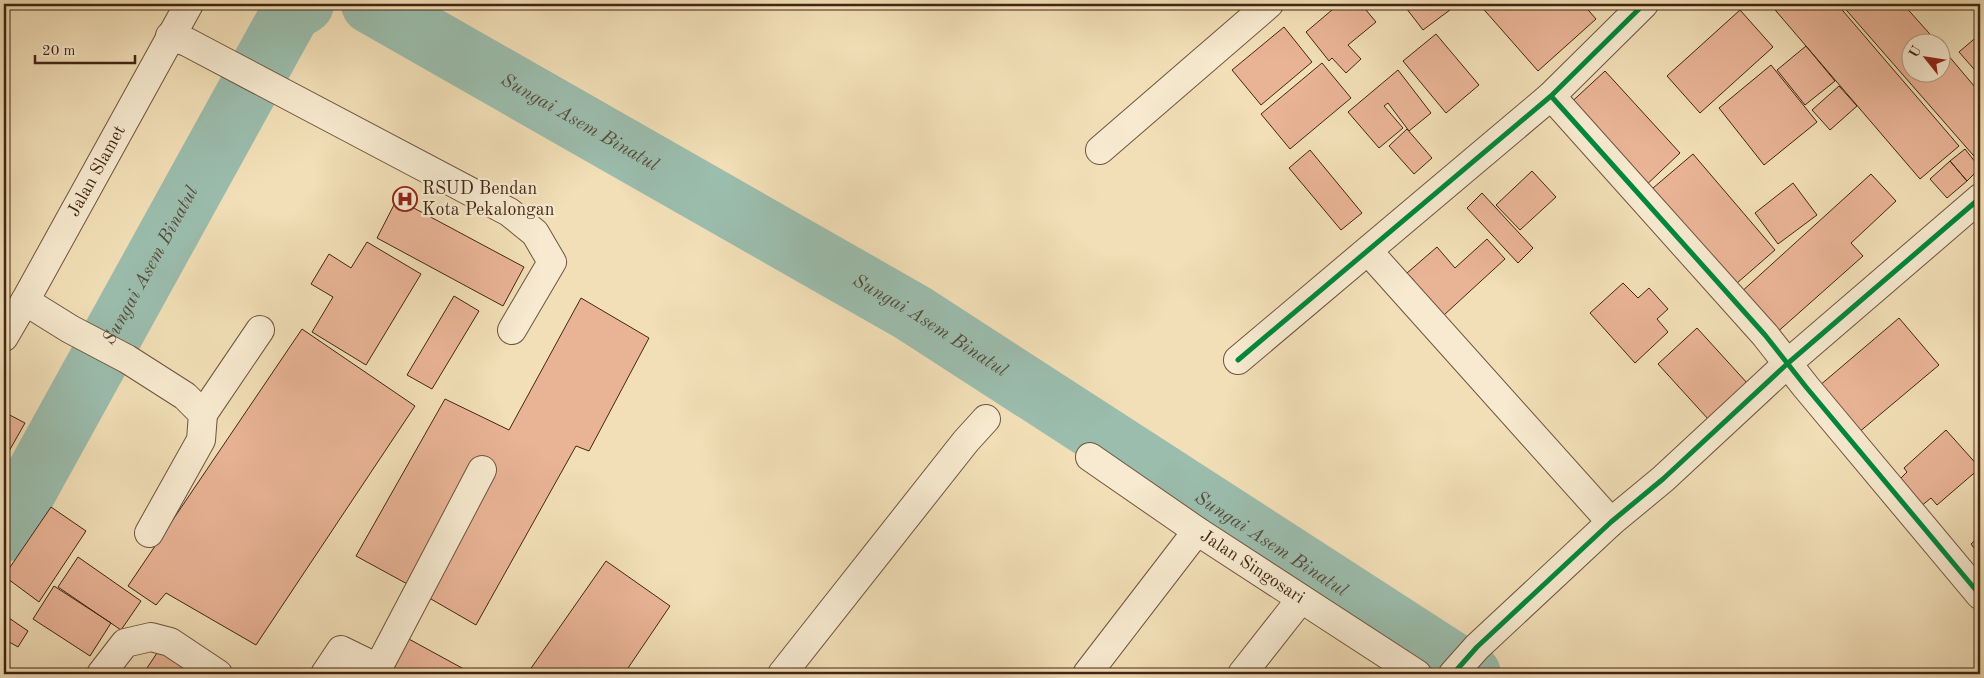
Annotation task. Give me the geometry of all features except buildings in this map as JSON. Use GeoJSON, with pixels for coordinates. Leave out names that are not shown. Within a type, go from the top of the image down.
{"type":"FeatureCollection","features":[{"type":"Feature","properties":{"kind":"street","name":"Jalan Slamet"},"geometry":{"type":"LineString","coordinates":[[4,337],[179,39],[189,4]]}},
{"type":"Feature","properties":{"kind":"street"},"geometry":{"type":"LineString","coordinates":[[1100,150],[1269,4]]}},
{"type":"Feature","properties":{"kind":"street"},"geometry":{"type":"LineString","coordinates":[[1238,360],[1551,96],[1644,4]]}},
{"type":"Feature","properties":{"kind":"street"},"geometry":{"type":"LineString","coordinates":[[179,39],[508,212],[536,233],[552,262],[512,330]]}},
{"type":"Feature","properties":{"kind":"street"},"geometry":{"type":"LineString","coordinates":[[1551,96],[1765,336],[1980,595]]}},
{"type":"Feature","properties":{"kind":"street"},"geometry":{"type":"LineString","coordinates":[[1454,674],[1477,647],[1611,522],[1663,479],[1787,364],[1979,201]]}},
{"type":"Feature","properties":{"kind":"street"},"geometry":{"type":"LineString","coordinates":[[1368,251],[1611,522]]}},
{"type":"Feature","properties":{"kind":"street"},"geometry":{"type":"LineString","coordinates":[[25,301],[70,329],[127,359],[185,396],[203,414]]}},
{"type":"Feature","properties":{"kind":"street"},"geometry":{"type":"LineString","coordinates":[[149,532],[201,440],[203,414],[260,330]]}},
{"type":"Feature","properties":{"kind":"street"},"geometry":{"type":"LineString","coordinates":[[782,674],[966,441],[986,419]]}},
{"type":"Feature","properties":{"kind":"street","name":"Jalan Singosari"},"geometry":{"type":"LineString","coordinates":[[1090,457],[1197,531],[1416,674]]}},
{"type":"Feature","properties":{"kind":"street"},"geometry":{"type":"LineString","coordinates":[[325,674],[341,650],[378,668],[482,470]]}},
{"type":"Feature","properties":{"kind":"street"},"geometry":{"type":"LineString","coordinates":[[1087,674],[1197,531]]}},
{"type":"Feature","properties":{"kind":"street"},"geometry":{"type":"LineString","coordinates":[[1242,674],[1301,599]]}},
{"type":"Feature","properties":{"kind":"street"},"geometry":{"type":"LineString","coordinates":[[101,674],[125,643],[151,638],[170,642],[218,674]]}},
{"type":"Feature","properties":{"kind":"waterway","name":"Sungai Asem Binatul"},"geometry":{"type":"LineString","coordinates":[[4,532],[291,12],[304,4]]}},
{"type":"Feature","properties":{"kind":"waterway","name":"Sungai Asem Binatul"},"geometry":{"type":"LineString","coordinates":[[371,4],[913,313],[1471,674]]}},
{"type":"Feature","properties":{"kind":"cycle path"},"geometry":{"type":"LineString","coordinates":[[1238,360],[1551,96],[1644,4]]}},
{"type":"Feature","properties":{"kind":"cycle path"},"geometry":{"type":"LineString","coordinates":[[1551,96],[1765,335],[1806,387],[1980,595]]}},
{"type":"Feature","properties":{"kind":"cycle path"},"geometry":{"type":"LineString","coordinates":[[1453,674],[1477,647],[1611,522],[1663,479],[1787,364],[1980,198]]}},
{"type":"Feature","properties":{"kind":"place","name":"RSUD Bendan Kota Pekalongan"},"geometry":{"type":"Point","coordinates":[405,199]}}]}
